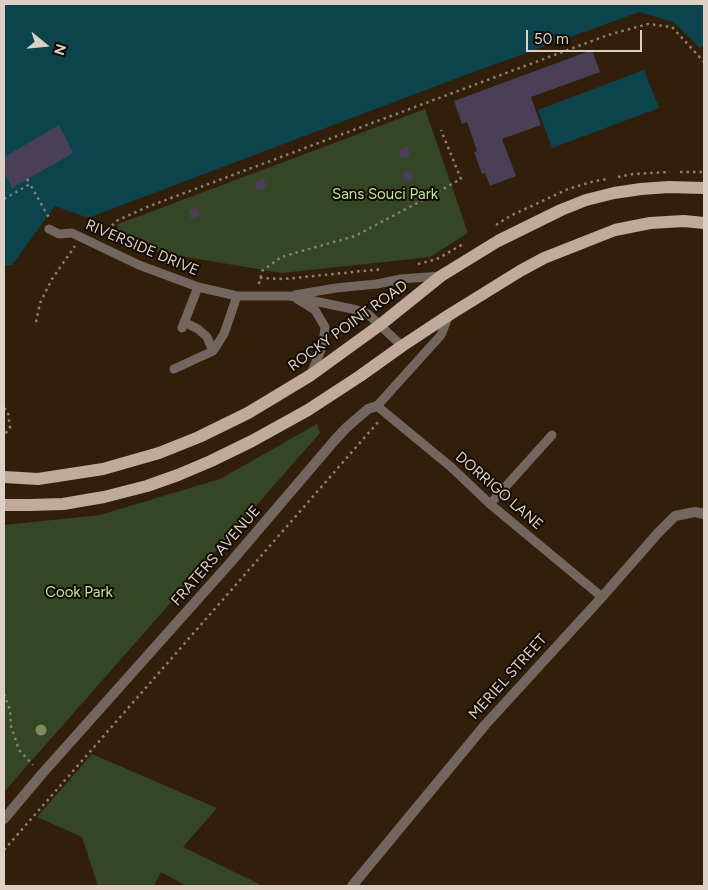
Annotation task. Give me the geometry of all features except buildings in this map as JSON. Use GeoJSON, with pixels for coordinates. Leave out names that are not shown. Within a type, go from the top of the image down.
{"type":"FeatureCollection","features":[{"type":"Feature","properties":{"kind":"main road","name":"ROCKY POINT ROAD"},"geometry":{"type":"LineString","coordinates":[[4,478],[38,479],[103,469],[159,453],[199,437],[248,413],[311,375],[380,325],[441,276],[498,241],[586,200],[641,189],[669,187],[704,188]]}},
{"type":"Feature","properties":{"kind":"main road"},"geometry":{"type":"LineString","coordinates":[[4,505],[63,504],[104,497],[147,486],[178,475],[252,441],[308,410],[449,315],[544,258],[615,230],[650,223],[684,221],[704,223]]}},
{"type":"Feature","properties":{"kind":"street","name":"FRATERS AVENUE"},"geometry":{"type":"LineString","coordinates":[[4,819],[230,563],[334,441],[368,408],[377,406]]}},
{"type":"Feature","properties":{"kind":"street","name":"MERIEL STREET"},"geometry":{"type":"LineString","coordinates":[[352,886],[485,725],[602,598],[658,533],[675,516],[694,512],[704,514]]}},
{"type":"Feature","properties":{"kind":"lane","name":"RIVERSIDE DRIVE"},"geometry":{"type":"LineString","coordinates":[[49,229],[59,234],[76,235],[139,265],[198,287],[237,296],[290,296],[357,310],[368,314],[402,346]]}},
{"type":"Feature","properties":{"kind":"lane","name":"RIVERSIDE DRIVE"},"geometry":{"type":"LineString","coordinates":[[290,296],[336,288],[441,276]]}},
{"type":"Feature","properties":{"kind":"lane"},"geometry":{"type":"LineString","coordinates":[[198,287],[183,325],[198,328],[206,337],[213,351]]}},
{"type":"Feature","properties":{"kind":"lane"},"geometry":{"type":"LineString","coordinates":[[174,369],[213,351],[224,334],[237,296]]}},
{"type":"Feature","properties":{"kind":"lane","name":"RIVERSIDE DRIVE"},"geometry":{"type":"LineString","coordinates":[[290,296],[314,310],[325,327],[323,345],[311,375]]}},
{"type":"Feature","properties":{"kind":"lane","name":"FRATERS AVENUE"},"geometry":{"type":"LineString","coordinates":[[377,406],[441,335],[449,315]]}},
{"type":"Feature","properties":{"kind":"lane","name":"DORRIGO LANE"},"geometry":{"type":"LineString","coordinates":[[377,406],[602,598]]}},
{"type":"Feature","properties":{"kind":"lane"},"geometry":{"type":"LineString","coordinates":[[490,504],[552,435]]}},
{"type":"Feature","properties":{"kind":"path"},"geometry":{"type":"LineString","coordinates":[[28,179],[48,216],[76,235],[105,234],[116,221],[147,207],[608,35],[648,24],[672,27],[704,62]]}},
{"type":"Feature","properties":{"kind":"path"},"geometry":{"type":"LineString","coordinates":[[257,295],[262,271],[281,257],[355,236],[461,179],[441,130]]}},
{"type":"Feature","properties":{"kind":"path"},"geometry":{"type":"LineString","coordinates":[[4,199],[30,184]]}},
{"type":"Feature","properties":{"kind":"path"},"geometry":{"type":"LineString","coordinates":[[36,322],[40,303],[76,235]]}},
{"type":"Feature","properties":{"kind":"path"},"geometry":{"type":"LineString","coordinates":[[411,266],[437,259]]}},
{"type":"Feature","properties":{"kind":"path"},"geometry":{"type":"LineString","coordinates":[[260,278],[284,279],[384,269]]}},
{"type":"Feature","properties":{"kind":"path"},"geometry":{"type":"LineString","coordinates":[[4,408],[8,412],[10,428],[4,435]]}},
{"type":"Feature","properties":{"kind":"path"},"geometry":{"type":"LineString","coordinates":[[4,850],[386,413]]}},
{"type":"Feature","properties":{"kind":"path"},"geometry":{"type":"LineString","coordinates":[[4,694],[10,710],[11,726],[19,750],[41,775]]}},
{"type":"Feature","properties":{"kind":"green space","name":"Sans Souci Park"},"geometry":{"type":"Polygon","coordinates":[[[425,109],[468,233],[430,257],[282,273],[162,253],[117,237],[118,224],[425,109]]]}},
{"type":"Feature","properties":{"kind":"green space","name":"Cook Park"},"geometry":{"type":"Polygon","coordinates":[[[317,424],[320,433],[4,792],[4,525],[100,515],[220,479],[317,424]]]}},
{"type":"Feature","properties":{"kind":"green space"},"geometry":{"type":"Polygon","coordinates":[[[92,754],[217,808],[183,847],[263,886],[186,886],[161,872],[154,886],[98,886],[82,837],[37,817],[92,754]]]}},
{"type":"Feature","properties":{"kind":"water"},"geometry":{"type":"Polygon","coordinates":[[[4,4],[704,4],[704,44],[700,48],[673,22],[639,12],[460,77],[88,218],[55,206],[12,265],[4,266],[4,4]]]}},
{"type":"Feature","properties":{"kind":"water"},"geometry":{"type":"Polygon","coordinates":[[[644,70],[659,108],[552,148],[538,110],[644,70]]]}}]}
